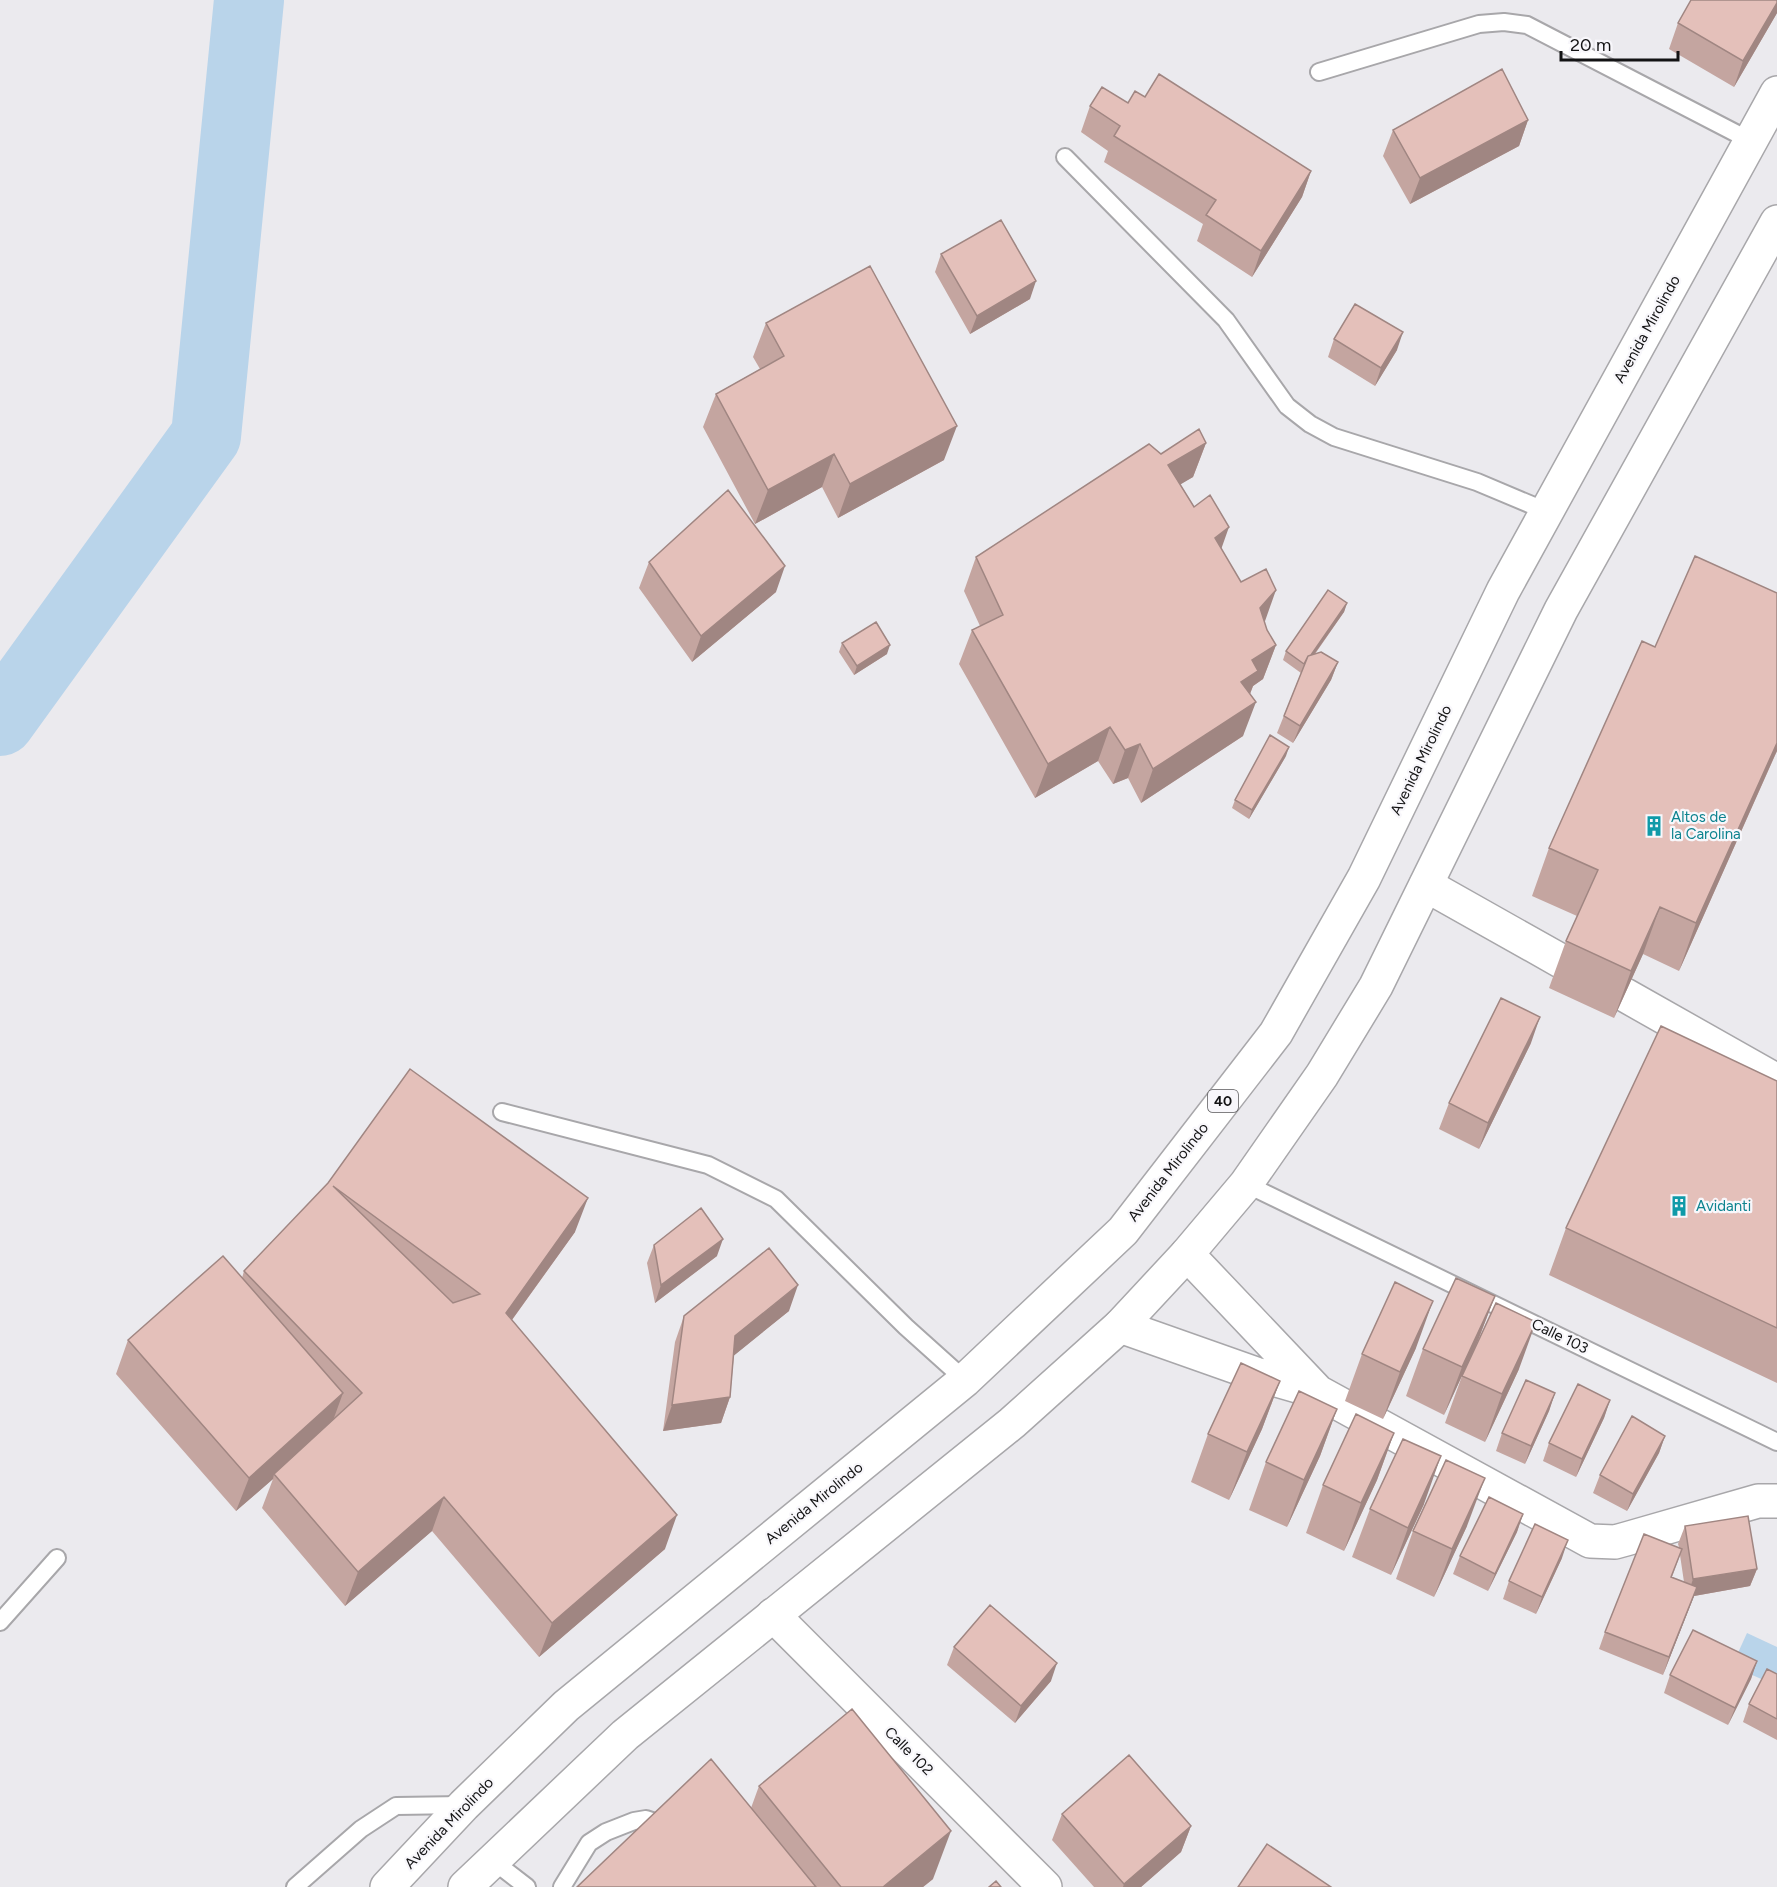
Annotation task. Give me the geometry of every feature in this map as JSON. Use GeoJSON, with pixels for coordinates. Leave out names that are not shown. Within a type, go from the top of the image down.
{"type":"FeatureCollection","features":[{"type":"Feature","properties":{"kind":"main road","name":"Avenida Mirolindo"},"geometry":{"type":"LineString","coordinates":[[387,1887],[464,1804],[566,1706],[965,1380],[1123,1231],[1276,1033],[1364,878],[1503,591],[1777,93]]}},
{"type":"Feature","properties":{"kind":"main road"},"geometry":{"type":"LineString","coordinates":[[465,1887],[625,1735],[1012,1423],[1120,1326],[1187,1254],[1246,1184],[1322,1075],[1376,986],[1561,610],[1776,226]]}},
{"type":"Feature","properties":{"kind":"main road"},"geometry":{"type":"LineString","coordinates":[[1426,885],[1561,961]]}},
{"type":"Feature","properties":{"kind":"main road"},"geometry":{"type":"LineString","coordinates":[[1625,995],[1777,1081]]}},
{"type":"Feature","properties":{"kind":"main road"},"geometry":{"type":"LineString","coordinates":[[1187,1254],[1318,1392]]}},
{"type":"Feature","properties":{"kind":"main road"},"geometry":{"type":"LineString","coordinates":[[1120,1326],[1256,1374],[1318,1392],[1590,1541],[1615,1542],[1758,1501],[1777,1501]]}},
{"type":"Feature","properties":{"kind":"main road","name":"Calle 102"},"geometry":{"type":"LineString","coordinates":[[773,1615],[1045,1887]]}},
{"type":"Feature","properties":{"kind":"lane"},"geometry":{"type":"LineString","coordinates":[[1319,72],[1479,24],[1504,22],[1527,25],[1751,141]]}},
{"type":"Feature","properties":{"kind":"lane"},"geometry":{"type":"LineString","coordinates":[[1065,157],[1226,320],[1287,406],[1310,424],[1334,437],[1477,482],[1546,511]]}},
{"type":"Feature","properties":{"kind":"lane"},"geometry":{"type":"LineString","coordinates":[[502,1112],[708,1165],[776,1198],[906,1327],[965,1380]]}},
{"type":"Feature","properties":{"kind":"lane","name":"Calle 103"},"geometry":{"type":"LineString","coordinates":[[1246,1184],[1777,1442]]}},
{"type":"Feature","properties":{"kind":"lane"},"geometry":{"type":"LineString","coordinates":[[0,1622],[57,1558]]}},
{"type":"Feature","properties":{"kind":"lane"},"geometry":{"type":"LineString","coordinates":[[295,1887],[361,1829],[396,1806],[464,1804]]}},
{"type":"Feature","properties":{"kind":"lane"},"geometry":{"type":"LineString","coordinates":[[562,1887],[589,1844],[606,1832],[634,1821],[646,1819],[658,1823]]}},
{"type":"Feature","properties":{"kind":"lane"},"geometry":{"type":"LineString","coordinates":[[492,1860],[527,1887]]}},
{"type":"Feature","properties":{"kind":"water"},"geometry":{"type":"Polygon","coordinates":[[[1747,1633],[1777,1647],[1777,1686],[1732,1666],[1747,1633]]]}},
{"type":"Feature","properties":{"kind":"building"},"geometry":{"type":"Polygon","coordinates":[[[1691,0],[1777,0],[1777,3],[1743,61],[1678,23],[1691,0]]]}},
{"type":"Feature","properties":{"kind":"building"},"geometry":{"type":"Polygon","coordinates":[[[1502,69],[1528,120],[1420,178],[1393,130],[1502,69]]]}},
{"type":"Feature","properties":{"kind":"building"},"geometry":{"type":"Polygon","coordinates":[[[1159,74],[1311,171],[1261,251],[1206,215],[1216,200],[1114,136],[1120,126],[1090,106],[1102,87],[1128,103],[1135,91],[1145,97],[1159,74]]]}},
{"type":"Feature","properties":{"kind":"building"},"geometry":{"type":"Polygon","coordinates":[[[1001,220],[1036,281],[977,316],[941,254],[1001,220]]]}},
{"type":"Feature","properties":{"kind":"building"},"geometry":{"type":"Polygon","coordinates":[[[870,266],[957,426],[850,484],[834,454],[768,490],[716,394],[784,356],[766,323],[870,266]]]}},
{"type":"Feature","properties":{"kind":"building"},"geometry":{"type":"Polygon","coordinates":[[[1355,304],[1403,332],[1381,368],[1334,339],[1355,304]]]}},
{"type":"Feature","properties":{"kind":"building"},"geometry":{"type":"Polygon","coordinates":[[[1199,429],[1206,443],[1168,465],[1194,507],[1210,495],[1229,527],[1215,538],[1241,582],[1266,569],[1276,590],[1260,608],[1267,630],[1276,645],[1252,660],[1258,671],[1241,682],[1256,702],[1153,769],[1140,744],[1125,750],[1110,727],[1048,764],[972,630],[1003,615],[976,557],[1149,444],[1161,454],[1199,429]]]}},
{"type":"Feature","properties":{"kind":"building"},"geometry":{"type":"Polygon","coordinates":[[[728,490],[785,566],[701,636],[649,562],[728,490]]]}},
{"type":"Feature","properties":{"kind":"building","name":"Altos de la Carolina"},"geometry":{"type":"Polygon","coordinates":[[[1695,556],[1777,593],[1777,743],[1696,923],[1660,907],[1631,971],[1566,941],[1598,870],[1549,848],[1642,641],[1655,647],[1695,556]]]}},
{"type":"Feature","properties":{"kind":"building"},"geometry":{"type":"Polygon","coordinates":[[[1328,590],[1347,603],[1304,664],[1286,651],[1328,590]]]}},
{"type":"Feature","properties":{"kind":"building"},"geometry":{"type":"Polygon","coordinates":[[[876,622],[890,645],[857,666],[842,643],[876,622]]]}},
{"type":"Feature","properties":{"kind":"building"},"geometry":{"type":"Polygon","coordinates":[[[1321,652],[1338,662],[1300,726],[1284,716],[1308,656],[1321,652]]]}},
{"type":"Feature","properties":{"kind":"building"},"geometry":{"type":"Polygon","coordinates":[[[1270,735],[1289,747],[1252,810],[1235,800],[1270,735]]]}},
{"type":"Feature","properties":{"kind":"building"},"geometry":{"type":"Polygon","coordinates":[[[1501,998],[1540,1017],[1488,1123],[1449,1103],[1501,998]]]}},
{"type":"Feature","properties":{"kind":"building","name":"Avidanti"},"geometry":{"type":"Polygon","coordinates":[[[1661,1026],[1777,1081],[1777,1328],[1566,1228],[1661,1026]]]}},
{"type":"Feature","properties":{"kind":"building"},"geometry":{"type":"Polygon","coordinates":[[[410,1069],[588,1198],[506,1313],[677,1515],[552,1623],[444,1497],[358,1572],[274,1474],[362,1393],[244,1271],[328,1183],[410,1069]],[[333,1186],[453,1303],[480,1294],[333,1186]]]}},
{"type":"Feature","properties":{"kind":"building"},"geometry":{"type":"Polygon","coordinates":[[[701,1208],[723,1239],[661,1285],[654,1245],[701,1208]]]}},
{"type":"Feature","properties":{"kind":"building"},"geometry":{"type":"Polygon","coordinates":[[[769,1248],[798,1285],[735,1336],[730,1397],[672,1405],[684,1316],[769,1248]]]}},
{"type":"Feature","properties":{"kind":"building"},"geometry":{"type":"Polygon","coordinates":[[[223,1256],[343,1393],[249,1478],[128,1340],[223,1256]]]}},
{"type":"Feature","properties":{"kind":"building"},"geometry":{"type":"Polygon","coordinates":[[[1456,1278],[1495,1296],[1462,1367],[1423,1349],[1456,1278]]]}},
{"type":"Feature","properties":{"kind":"building"},"geometry":{"type":"Polygon","coordinates":[[[1395,1282],[1433,1301],[1400,1372],[1362,1354],[1395,1282]]]}},
{"type":"Feature","properties":{"kind":"building"},"geometry":{"type":"Polygon","coordinates":[[[1496,1303],[1536,1322],[1502,1394],[1462,1376],[1496,1303]]]}},
{"type":"Feature","properties":{"kind":"building"},"geometry":{"type":"Polygon","coordinates":[[[1241,1363],[1280,1381],[1247,1452],[1208,1434],[1241,1363]]]}},
{"type":"Feature","properties":{"kind":"building"},"geometry":{"type":"Polygon","coordinates":[[[1526,1380],[1555,1393],[1531,1446],[1502,1433],[1526,1380]]]}},
{"type":"Feature","properties":{"kind":"building"},"geometry":{"type":"Polygon","coordinates":[[[1578,1384],[1610,1400],[1582,1459],[1549,1443],[1578,1384]]]}},
{"type":"Feature","properties":{"kind":"building"},"geometry":{"type":"Polygon","coordinates":[[[1299,1391],[1337,1409],[1304,1480],[1266,1462],[1299,1391]]]}},
{"type":"Feature","properties":{"kind":"building"},"geometry":{"type":"Polygon","coordinates":[[[1356,1414],[1394,1433],[1361,1503],[1323,1485],[1356,1414]]]}},
{"type":"Feature","properties":{"kind":"building"},"geometry":{"type":"Polygon","coordinates":[[[1632,1416],[1665,1436],[1633,1494],[1600,1475],[1632,1416]]]}},
{"type":"Feature","properties":{"kind":"building"},"geometry":{"type":"Polygon","coordinates":[[[1403,1439],[1441,1456],[1408,1528],[1370,1509],[1403,1439]]]}},
{"type":"Feature","properties":{"kind":"building"},"geometry":{"type":"Polygon","coordinates":[[[1446,1460],[1485,1478],[1452,1549],[1413,1531],[1446,1460]]]}},
{"type":"Feature","properties":{"kind":"building"},"geometry":{"type":"Polygon","coordinates":[[[1489,1497],[1523,1514],[1495,1574],[1460,1556],[1489,1497]]]}},
{"type":"Feature","properties":{"kind":"building"},"geometry":{"type":"Polygon","coordinates":[[[1748,1516],[1757,1569],[1693,1579],[1685,1526],[1748,1516]]]}},
{"type":"Feature","properties":{"kind":"building"},"geometry":{"type":"Polygon","coordinates":[[[1535,1524],[1568,1540],[1542,1597],[1509,1581],[1535,1524]]]}},
{"type":"Feature","properties":{"kind":"building"},"geometry":{"type":"Polygon","coordinates":[[[1644,1534],[1682,1549],[1671,1577],[1697,1587],[1669,1657],[1605,1632],[1644,1534]]]}},
{"type":"Feature","properties":{"kind":"building"},"geometry":{"type":"Polygon","coordinates":[[[990,1605],[1057,1663],[1021,1706],[954,1647],[990,1605]]]}},
{"type":"Feature","properties":{"kind":"building"},"geometry":{"type":"Polygon","coordinates":[[[1693,1630],[1757,1661],[1735,1708],[1670,1675],[1693,1630]]]}},
{"type":"Feature","properties":{"kind":"building"},"geometry":{"type":"Polygon","coordinates":[[[1767,1669],[1777,1674],[1777,1719],[1749,1704],[1767,1669]]]}},
{"type":"Feature","properties":{"kind":"building"},"geometry":{"type":"Polygon","coordinates":[[[852,1709],[951,1831],[883,1887],[841,1887],[759,1786],[852,1709]]]}},
{"type":"Feature","properties":{"kind":"building"},"geometry":{"type":"Polygon","coordinates":[[[1129,1755],[1191,1826],[1124,1884],[1062,1814],[1129,1755]]]}},
{"type":"Feature","properties":{"kind":"building"},"geometry":{"type":"Polygon","coordinates":[[[711,1759],[816,1887],[577,1887],[711,1759]]]}},
{"type":"Feature","properties":{"kind":"building"},"geometry":{"type":"Polygon","coordinates":[[[1267,1844],[1331,1887],[1238,1887],[1267,1844]]]}},
{"type":"Feature","properties":{"kind":"building"},"geometry":{"type":"Polygon","coordinates":[[[996,1881],[1001,1887],[989,1887],[996,1881]]]}},
{"type":"Feature","properties":{"kind":"waterway"},"geometry":{"type":"LineString","coordinates":[[0,721],[206,436],[249,0]]}},
{"type":"Feature","properties":{"kind":"place","name":"Altos de la Carolina"},"geometry":{"type":"Point","coordinates":[1654,826]}},
{"type":"Feature","properties":{"kind":"place","name":"Avidanti"},"geometry":{"type":"Point","coordinates":[1679,1206]}}]}
